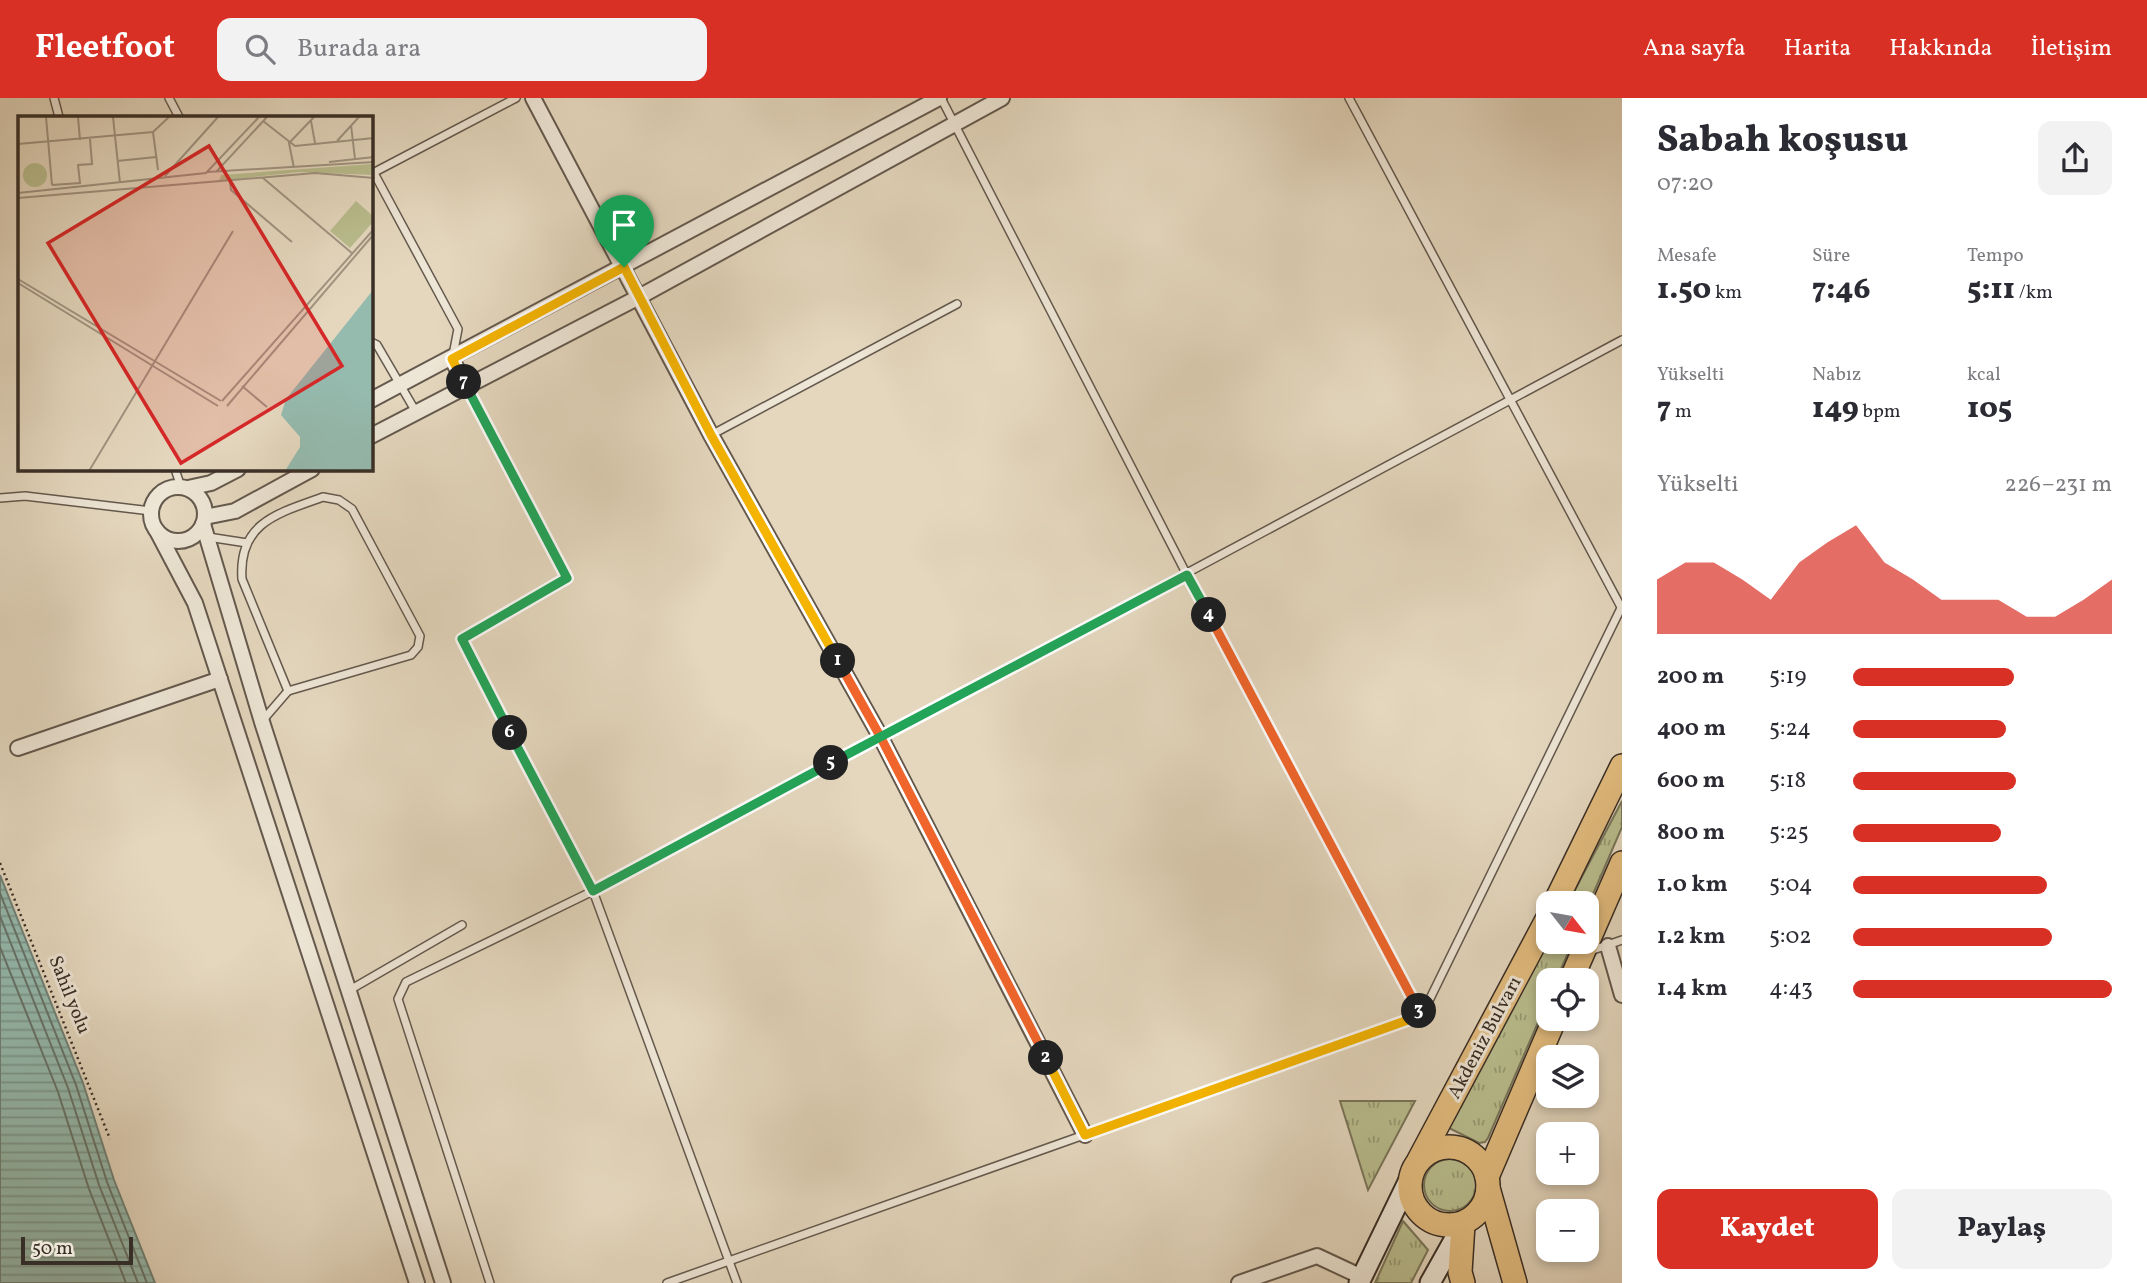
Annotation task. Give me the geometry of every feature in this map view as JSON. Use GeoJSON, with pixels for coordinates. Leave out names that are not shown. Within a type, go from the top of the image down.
{"type":"FeatureCollection","features":[{"type":"Feature","properties":{"kind":"main road"},"geometry":{"type":"LineString","coordinates":[[1561,891],[1622,766]]}},
{"type":"Feature","properties":{"kind":"main road"},"geometry":{"type":"LineString","coordinates":[[1600,912],[1622,863]]}},
{"type":"Feature","properties":{"kind":"main road","name":"Akdeniz Bulvarı"},"geometry":{"type":"LineString","coordinates":[[1361,1280],[1415,1169],[1536,941]]}},
{"type":"Feature","properties":{"kind":"main road"},"geometry":{"type":"LineString","coordinates":[[1430,1283],[1463,1224],[1481,1209],[1488,1183],[1550,1031]]}},
{"type":"Feature","properties":{"kind":"main road"},"geometry":{"type":"LineString","coordinates":[[1463,1224],[1444,1226],[1426,1219],[1410,1197],[1415,1169],[1435,1149],[1454,1147],[1472,1154],[1488,1183],[1515,1283]]}},
{"type":"Feature","properties":{"kind":"main road"},"geometry":{"type":"LineString","coordinates":[[1463,1224],[1460,1272],[1463,1283]]}},
{"type":"Feature","properties":{"kind":"street"},"geometry":{"type":"LineString","coordinates":[[533,98],[711,435],[880,736],[1085,1135]]}},
{"type":"Feature","properties":{"kind":"street"},"geometry":{"type":"LineString","coordinates":[[373,399],[940,98]]}},
{"type":"Feature","properties":{"kind":"street"},"geometry":{"type":"LineString","coordinates":[[373,435],[639,297],[1002,98]]}},
{"type":"Feature","properties":{"kind":"street"},"geometry":{"type":"LineString","coordinates":[[452,359],[465,385]]}},
{"type":"Feature","properties":{"kind":"street"},"geometry":{"type":"LineString","coordinates":[[234,471],[211,483],[165,490],[153,502],[151,511],[157,531],[195,603],[417,1283]]}},
{"type":"Feature","properties":{"kind":"street"},"geometry":{"type":"LineString","coordinates":[[157,531],[178,541],[193,536],[205,526],[308,471]]}},
{"type":"Feature","properties":{"kind":"street"},"geometry":{"type":"LineString","coordinates":[[185,488],[201,500],[205,526],[262,722],[443,1283]]}},
{"type":"Feature","properties":{"kind":"street"},"geometry":{"type":"LineString","coordinates":[[18,748],[220,679]]}},
{"type":"Feature","properties":{"kind":"street"},"geometry":{"type":"LineString","coordinates":[[1608,946],[1622,995]]}},
{"type":"Feature","properties":{"kind":"street"},"geometry":{"type":"LineString","coordinates":[[1239,1283],[1317,1256],[1361,1280]]}},
{"type":"Feature","properties":{"kind":"lane"},"geometry":{"type":"LineString","coordinates":[[54,98],[59,116]]}},
{"type":"Feature","properties":{"kind":"lane"},"geometry":{"type":"LineString","coordinates":[[169,98],[178,116]]}},
{"type":"Feature","properties":{"kind":"lane"},"geometry":{"type":"LineString","coordinates":[[452,359],[458,329],[373,174],[516,98]]}},
{"type":"Feature","properties":{"kind":"lane"},"geometry":{"type":"LineString","coordinates":[[940,98],[1187,575],[1422,1015]]}},
{"type":"Feature","properties":{"kind":"lane"},"geometry":{"type":"LineString","coordinates":[[667,1283],[1422,1015],[1622,606],[1349,98]]}},
{"type":"Feature","properties":{"kind":"lane"},"geometry":{"type":"LineString","coordinates":[[711,435],[957,304]]}},
{"type":"Feature","properties":{"kind":"lane"},"geometry":{"type":"LineString","coordinates":[[490,1283],[398,999],[406,982],[593,891],[1622,340]]}},
{"type":"Feature","properties":{"kind":"lane"},"geometry":{"type":"LineString","coordinates":[[373,343],[377,345],[416,412]]}},
{"type":"Feature","properties":{"kind":"lane"},"geometry":{"type":"LineString","coordinates":[[465,385],[567,578],[462,639],[593,891],[737,1283]]}},
{"type":"Feature","properties":{"kind":"lane"},"geometry":{"type":"LineString","coordinates":[[176,471],[185,488]]}},
{"type":"Feature","properties":{"kind":"lane"},"geometry":{"type":"LineString","coordinates":[[0,498],[37,497],[151,511]]}},
{"type":"Feature","properties":{"kind":"lane"},"geometry":{"type":"LineString","coordinates":[[262,722],[288,691],[411,655],[418,647],[420,636],[352,509],[339,499],[323,497],[274,515],[256,529],[241,559],[242,579],[288,691]]}},
{"type":"Feature","properties":{"kind":"lane"},"geometry":{"type":"LineString","coordinates":[[205,526],[247,543]]}},
{"type":"Feature","properties":{"kind":"lane"},"geometry":{"type":"LineString","coordinates":[[348,991],[462,925]]}},
{"type":"Feature","properties":{"kind":"lane"},"geometry":{"type":"LineString","coordinates":[[1600,948],[1622,940]]}},
{"type":"Feature","properties":{"kind":"path","name":"Sahil yolu"},"geometry":{"type":"LineString","coordinates":[[0,863],[110,1139]]}},
{"type":"Feature","properties":{"kind":"green space"},"geometry":{"type":"Polygon","coordinates":[[[1622,801],[1622,827],[1594,891],[1574,891],[1622,801]]]}},
{"type":"Feature","properties":{"kind":"green space"},"geometry":{"type":"Polygon","coordinates":[[[1541,954],[1568,954],[1561,968],[1536,968],[1536,1027],[1488,1138],[1479,1143],[1449,1128],[1541,954]]]}},
{"type":"Feature","properties":{"kind":"green space"},"geometry":{"type":"Polygon","coordinates":[[[1340,1101],[1415,1101],[1368,1190],[1340,1101]]]}},
{"type":"Feature","properties":{"kind":"green space"},"geometry":{"type":"Polygon","coordinates":[[[1450,1159],[1469,1166],[1476,1185],[1469,1204],[1450,1211],[1431,1204],[1424,1185],[1431,1166],[1450,1159]]]}},
{"type":"Feature","properties":{"kind":"green space"},"geometry":{"type":"Polygon","coordinates":[[[1403,1221],[1428,1250],[1411,1283],[1375,1283],[1403,1221]]]}},
{"type":"Feature","properties":{"kind":"water"},"geometry":{"type":"Polygon","coordinates":[[[0,875],[83,1083],[114,1180],[155,1283],[0,1283],[0,875]]]}},
{"type":"Feature","properties":{"kind":"route"},"geometry":{"type":"LineString","coordinates":[[624,267],[452,359],[490,436],[567,578],[462,639],[593,891],[880,736],[1187,575],[1422,1015],[1085,1135],[880,736],[711,435],[624,267]]}}]}
